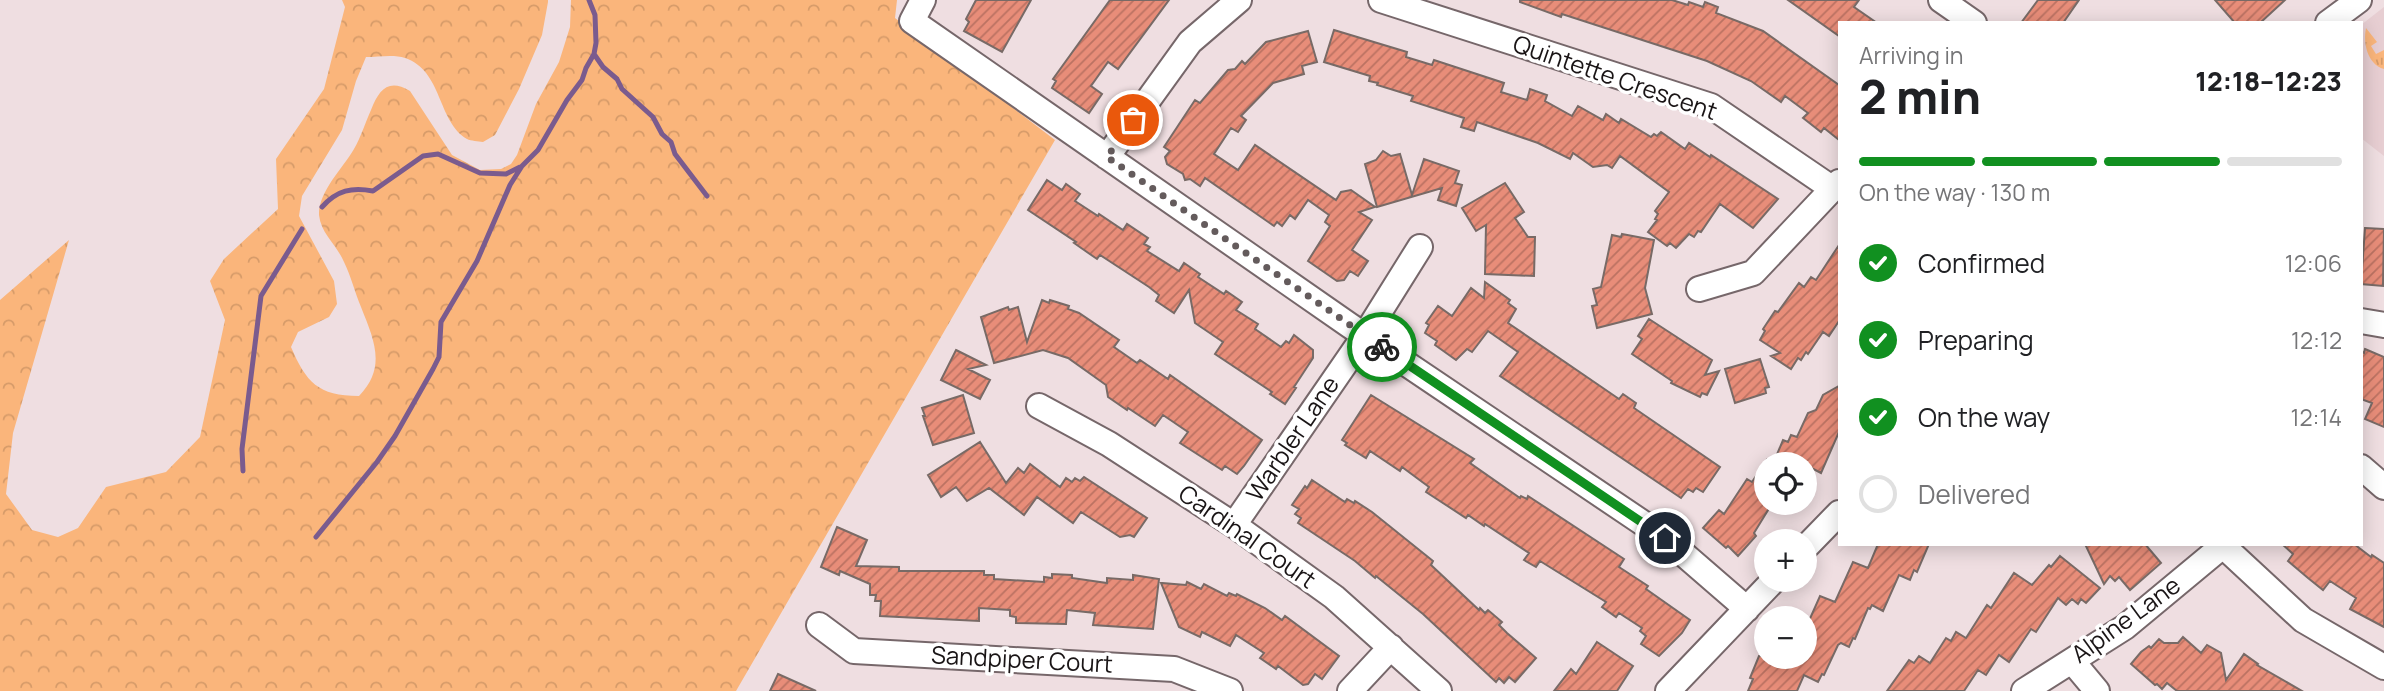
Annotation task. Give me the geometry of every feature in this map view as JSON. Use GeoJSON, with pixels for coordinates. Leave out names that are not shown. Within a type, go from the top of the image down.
{"type":"FeatureCollection","features":[{"type":"Feature","properties":{"kind":"street"},"geometry":{"type":"LineString","coordinates":[[1107,157],[1190,42],[1239,0]]}},
{"type":"Feature","properties":{"kind":"street","name":"Quintette Crescent"},"geometry":{"type":"LineString","coordinates":[[1381,0],[1711,106],[1836,185]]}},
{"type":"Feature","properties":{"kind":"street"},"geometry":{"type":"LineString","coordinates":[[1941,0],[1967,15]]}},
{"type":"Feature","properties":{"kind":"street"},"geometry":{"type":"LineString","coordinates":[[2331,21],[2359,0]]}},
{"type":"Feature","properties":{"kind":"street"},"geometry":{"type":"LineString","coordinates":[[917,11],[1107,157],[1665,538],[1747,609]]}},
{"type":"Feature","properties":{"kind":"street"},"geometry":{"type":"LineString","coordinates":[[1699,289],[1753,273],[1836,185]]}},
{"type":"Feature","properties":{"kind":"street","name":"Warbler Lane"},"geometry":{"type":"LineString","coordinates":[[1234,525],[1365,335],[1420,247]]}},
{"type":"Feature","properties":{"kind":"street"},"geometry":{"type":"LineString","coordinates":[[2363,321],[2384,325]]}},
{"type":"Feature","properties":{"kind":"street","name":"Cardinal Court"},"geometry":{"type":"LineString","coordinates":[[1039,406],[1109,444],[1234,525],[1334,597],[1439,691]]}},
{"type":"Feature","properties":{"kind":"street"},"geometry":{"type":"LineString","coordinates":[[2363,469],[2384,488]]}},
{"type":"Feature","properties":{"kind":"street"},"geometry":{"type":"LineString","coordinates":[[1817,536],[1838,514]]}},
{"type":"Feature","properties":{"kind":"street","name":"Alpine Lane"},"geometry":{"type":"LineString","coordinates":[[2024,691],[2125,627],[2222,546]]}},
{"type":"Feature","properties":{"kind":"street"},"geometry":{"type":"LineString","coordinates":[[2224,546],[2303,620],[2384,667]]}},
{"type":"Feature","properties":{"kind":"street"},"geometry":{"type":"LineString","coordinates":[[1668,691],[1763,592]]}},
{"type":"Feature","properties":{"kind":"street","name":"Sandpiper Court"},"geometry":{"type":"LineString","coordinates":[[819,625],[854,651],[1174,669],[1230,691]]}},
{"type":"Feature","properties":{"kind":"street"},"geometry":{"type":"LineString","coordinates":[[1350,691],[1391,647]]}},
{"type":"Feature","properties":{"kind":"street"},"geometry":{"type":"LineString","coordinates":[[2072,661],[2097,691]]}},
{"type":"Feature","properties":{"kind":"shaded area"},"geometry":{"type":"Polygon","coordinates":[[[2384,7],[2384,156],[2363,140],[2363,23],[2384,7]]]}},
{"type":"Feature","properties":{"kind":"green space"},"geometry":{"type":"Polygon","coordinates":[[[342,0],[548,2],[542,35],[519,89],[495,135],[483,142],[467,139],[457,131],[433,85],[417,64],[401,57],[366,57],[342,130],[302,196],[299,216],[334,281],[337,304],[329,317],[298,332],[291,347],[308,378],[323,390],[333,393],[359,396],[373,374],[375,353],[370,331],[346,267],[320,222],[320,206],[327,189],[356,144],[377,97],[390,86],[410,91],[452,155],[480,170],[501,169],[511,164],[536,104],[559,62],[570,27],[571,0],[897,0],[895,18],[1055,140],[736,691],[0,691],[0,300],[69,240],[13,433],[6,494],[32,530],[58,537],[78,528],[106,487],[166,472],[200,437],[225,320],[210,281],[224,259],[278,209],[276,159],[324,89],[345,7],[342,0]]]}},
{"type":"Feature","properties":{"kind":"green space"},"geometry":{"type":"Polygon","coordinates":[[[2366,28],[2377,42],[2371,46],[2376,54],[2384,50],[2384,69],[2370,58],[2365,40],[2366,28]]]}},
{"type":"Feature","properties":{"kind":"building"},"geometry":{"type":"Polygon","coordinates":[[[976,0],[1031,0],[1002,52],[964,31],[969,22],[966,19],[976,0]]]}},
{"type":"Feature","properties":{"kind":"building"},"geometry":{"type":"Polygon","coordinates":[[[1110,0],[1169,0],[1118,69],[1108,62],[1091,86],[1102,94],[1089,113],[1052,88],[1056,81],[1053,79],[1110,0]]]}},
{"type":"Feature","properties":{"kind":"building"},"geometry":{"type":"Polygon","coordinates":[[[1672,0],[1703,7],[1705,2],[1718,7],[1716,13],[1763,31],[1838,84],[1838,139],[1824,128],[1821,132],[1803,118],[1808,113],[1785,96],[1781,102],[1751,81],[1707,61],[1520,2],[1672,0]]]}},
{"type":"Feature","properties":{"kind":"building"},"geometry":{"type":"Polygon","coordinates":[[[1788,0],[1859,0],[1854,7],[1874,21],[1838,21],[1838,35],[1788,0]]]}},
{"type":"Feature","properties":{"kind":"building"},"geometry":{"type":"Polygon","coordinates":[[[2038,0],[2079,0],[2064,21],[2022,21],[2038,0]]]}},
{"type":"Feature","properties":{"kind":"building"},"geometry":{"type":"Polygon","coordinates":[[[2215,0],[2285,0],[2262,21],[2233,21],[2215,0]]]}},
{"type":"Feature","properties":{"kind":"building"},"geometry":{"type":"Polygon","coordinates":[[[1334,30],[1407,52],[1406,57],[1432,65],[1434,60],[1504,83],[1501,92],[1527,100],[1530,89],[1547,95],[1545,101],[1572,116],[1578,106],[1603,120],[1606,114],[1619,123],[1621,119],[1651,137],[1661,132],[1685,149],[1689,143],[1710,157],[1711,155],[1778,199],[1753,228],[1720,204],[1701,232],[1698,231],[1694,237],[1689,234],[1676,248],[1670,243],[1667,246],[1648,232],[1657,220],[1655,219],[1658,214],[1655,211],[1669,192],[1620,156],[1612,168],[1607,165],[1593,167],[1573,153],[1570,159],[1538,143],[1477,122],[1474,131],[1461,127],[1464,118],[1411,101],[1413,96],[1377,85],[1378,83],[1369,81],[1370,76],[1324,62],[1334,30]]]}},
{"type":"Feature","properties":{"kind":"building"},"geometry":{"type":"Polygon","coordinates":[[[1308,31],[1317,62],[1302,66],[1304,74],[1273,83],[1241,116],[1246,120],[1238,132],[1231,128],[1214,154],[1238,170],[1255,145],[1336,200],[1341,192],[1351,190],[1375,207],[1359,212],[1372,220],[1352,250],[1368,261],[1358,276],[1350,271],[1344,280],[1337,281],[1308,261],[1330,226],[1325,222],[1329,215],[1308,200],[1295,219],[1290,215],[1282,226],[1277,222],[1274,226],[1205,178],[1200,186],[1190,179],[1185,180],[1183,174],[1167,164],[1165,157],[1170,151],[1164,147],[1195,100],[1200,103],[1228,70],[1235,69],[1242,61],[1245,64],[1266,42],[1308,31]]]}},
{"type":"Feature","properties":{"kind":"building"},"geometry":{"type":"Polygon","coordinates":[[[1383,151],[1391,156],[1400,154],[1412,195],[1424,159],[1459,171],[1455,183],[1462,185],[1456,206],[1438,200],[1442,188],[1377,207],[1365,164],[1376,160],[1383,151]]]}},
{"type":"Feature","properties":{"kind":"building"},"geometry":{"type":"Polygon","coordinates":[[[1047,180],[1062,190],[1066,184],[1080,194],[1075,201],[1123,230],[1127,224],[1148,238],[1144,244],[1150,247],[1147,251],[1179,271],[1184,263],[1200,274],[1198,277],[1242,302],[1236,310],[1258,324],[1255,329],[1281,347],[1286,341],[1289,343],[1294,335],[1313,350],[1313,358],[1285,404],[1270,394],[1272,392],[1215,354],[1223,342],[1195,323],[1189,290],[1174,313],[1156,301],[1159,295],[1149,287],[1100,255],[1097,259],[1028,210],[1047,180]]]}},
{"type":"Feature","properties":{"kind":"building"},"geometry":{"type":"Polygon","coordinates":[[[1505,183],[1524,212],[1515,218],[1528,237],[1535,237],[1534,276],[1485,274],[1486,225],[1476,231],[1462,208],[1505,183]]]}},
{"type":"Feature","properties":{"kind":"building"},"geometry":{"type":"Polygon","coordinates":[[[2365,228],[2384,229],[2383,286],[2363,284],[2365,228]]]}},
{"type":"Feature","properties":{"kind":"building"},"geometry":{"type":"Polygon","coordinates":[[[1622,234],[1654,240],[1645,288],[1652,314],[1597,328],[1592,306],[1597,305],[1593,289],[1601,287],[1612,235],[1621,237],[1622,234]]]}},
{"type":"Feature","properties":{"kind":"building"},"geometry":{"type":"Polygon","coordinates":[[[1838,247],[1838,322],[1829,336],[1823,332],[1808,354],[1806,352],[1801,360],[1798,358],[1791,369],[1771,356],[1780,353],[1760,340],[1765,331],[1763,329],[1799,283],[1804,287],[1811,277],[1816,280],[1838,247]]]}},
{"type":"Feature","properties":{"kind":"building"},"geometry":{"type":"Polygon","coordinates":[[[1485,282],[1510,300],[1508,303],[1516,309],[1508,323],[1619,399],[1623,394],[1636,403],[1634,408],[1720,467],[1703,492],[1696,488],[1693,492],[1688,489],[1681,498],[1500,376],[1518,352],[1488,331],[1472,352],[1467,349],[1456,360],[1435,345],[1437,341],[1425,333],[1429,325],[1426,323],[1438,306],[1452,316],[1471,288],[1484,298],[1485,282]]]}},
{"type":"Feature","properties":{"kind":"building"},"geometry":{"type":"Polygon","coordinates":[[[1042,300],[1069,306],[1068,309],[1079,313],[1119,340],[1114,347],[1137,363],[1140,360],[1168,379],[1170,375],[1262,440],[1244,466],[1237,474],[1225,466],[1222,470],[1180,443],[1188,432],[1163,415],[1155,426],[1128,408],[1127,410],[1108,397],[1106,385],[1068,358],[1043,350],[994,363],[981,317],[1008,307],[1009,310],[1018,307],[1027,342],[1042,300]]]}},
{"type":"Feature","properties":{"kind":"building"},"geometry":{"type":"Polygon","coordinates":[[[1649,319],[1712,360],[1705,375],[1719,371],[1707,395],[1702,393],[1700,397],[1671,383],[1672,381],[1632,354],[1642,339],[1638,336],[1649,319]]]}},
{"type":"Feature","properties":{"kind":"building"},"geometry":{"type":"Polygon","coordinates":[[[2365,349],[2384,357],[2384,427],[2365,419],[2372,403],[2363,400],[2365,349]]]}},
{"type":"Feature","properties":{"kind":"building"},"geometry":{"type":"Polygon","coordinates":[[[956,350],[986,365],[968,369],[990,380],[980,399],[941,380],[956,350]]]}},
{"type":"Feature","properties":{"kind":"building"},"geometry":{"type":"Polygon","coordinates":[[[1760,359],[1769,387],[1765,388],[1766,393],[1735,403],[1725,369],[1760,359]]]}},
{"type":"Feature","properties":{"kind":"building"},"geometry":{"type":"Polygon","coordinates":[[[1838,387],[1838,434],[1821,473],[1817,471],[1817,452],[1778,452],[1783,440],[1788,442],[1791,435],[1797,437],[1808,413],[1816,410],[1823,395],[1838,387]]]}},
{"type":"Feature","properties":{"kind":"building"},"geometry":{"type":"Polygon","coordinates":[[[963,395],[974,433],[933,445],[922,408],[963,395]]]}},
{"type":"Feature","properties":{"kind":"building"},"geometry":{"type":"Polygon","coordinates":[[[1371,395],[1474,459],[1470,463],[1520,498],[1521,496],[1527,499],[1528,496],[1624,559],[1619,567],[1648,586],[1646,589],[1690,620],[1682,633],[1659,656],[1641,644],[1646,636],[1640,631],[1642,628],[1619,613],[1616,617],[1602,607],[1606,602],[1540,561],[1536,567],[1524,560],[1529,553],[1485,524],[1484,526],[1468,515],[1466,518],[1426,492],[1429,487],[1402,467],[1400,471],[1370,451],[1366,458],[1345,445],[1347,443],[1342,440],[1371,395]]]}},
{"type":"Feature","properties":{"kind":"building"},"geometry":{"type":"Polygon","coordinates":[[[980,442],[1006,483],[1018,468],[1024,473],[1030,464],[1060,487],[1066,478],[1072,482],[1075,478],[1080,481],[1084,477],[1147,518],[1134,537],[1120,537],[1081,512],[1073,523],[1037,497],[1024,515],[989,488],[967,501],[956,487],[941,497],[928,475],[980,442]]]}},
{"type":"Feature","properties":{"kind":"building"},"geometry":{"type":"Polygon","coordinates":[[[1747,479],[1752,482],[1754,479],[1754,515],[1765,515],[1754,529],[1754,538],[1738,556],[1703,528],[1719,510],[1724,514],[1747,479]]]}},
{"type":"Feature","properties":{"kind":"building"},"geometry":{"type":"Polygon","coordinates":[[[1312,480],[1345,502],[1347,499],[1354,503],[1355,501],[1372,512],[1433,561],[1431,565],[1479,610],[1480,608],[1485,613],[1488,610],[1502,622],[1499,625],[1536,658],[1515,682],[1509,677],[1504,683],[1499,678],[1496,682],[1423,614],[1376,576],[1375,578],[1355,561],[1298,523],[1301,518],[1295,514],[1299,509],[1292,505],[1312,480]]]}},
{"type":"Feature","properties":{"kind":"building"},"geometry":{"type":"Polygon","coordinates":[[[837,527],[867,540],[856,566],[899,567],[899,571],[984,571],[984,575],[994,575],[994,579],[1044,582],[1044,577],[1052,578],[1052,574],[1072,575],[1072,578],[1107,583],[1107,578],[1133,580],[1133,575],[1159,579],[1153,629],[1093,625],[1095,613],[1067,610],[1066,624],[1016,623],[1016,617],[1010,616],[1010,610],[979,608],[979,621],[880,616],[881,601],[875,601],[876,595],[870,595],[870,584],[840,571],[839,575],[821,567],[837,527]]]}},
{"type":"Feature","properties":{"kind":"building"},"geometry":{"type":"Polygon","coordinates":[[[1877,546],[1928,546],[1917,572],[1914,570],[1910,580],[1899,575],[1883,611],[1872,605],[1868,608],[1849,647],[1841,643],[1838,645],[1818,682],[1804,675],[1797,691],[1748,691],[1754,668],[1817,669],[1816,606],[1820,596],[1835,602],[1853,562],[1868,568],[1877,546]]]}},
{"type":"Feature","properties":{"kind":"building"},"geometry":{"type":"Polygon","coordinates":[[[2086,546],[2147,546],[2161,563],[2130,590],[2119,577],[2115,581],[2110,576],[2104,584],[2086,546]]]}},
{"type":"Feature","properties":{"kind":"building"},"geometry":{"type":"Polygon","coordinates":[[[2284,546],[2357,546],[2384,563],[2384,627],[2350,609],[2356,598],[2330,581],[2323,590],[2308,578],[2288,561],[2293,554],[2284,546]]]}},
{"type":"Feature","properties":{"kind":"building"},"geometry":{"type":"Polygon","coordinates":[[[2060,556],[2100,588],[2086,603],[2081,599],[2078,604],[2072,599],[2066,605],[2058,598],[2036,632],[2031,629],[2009,662],[1999,655],[1986,675],[1978,670],[1964,691],[1887,691],[1909,660],[1914,663],[1919,656],[1930,663],[1946,638],[1951,641],[1956,632],[1966,638],[1987,605],[1991,608],[2014,573],[2032,585],[2060,556]]]}},
{"type":"Feature","properties":{"kind":"building"},"geometry":{"type":"Polygon","coordinates":[[[1187,582],[1201,589],[1204,584],[1227,596],[1229,593],[1236,596],[1237,594],[1282,620],[1285,616],[1339,656],[1322,679],[1315,674],[1308,684],[1303,685],[1278,666],[1276,669],[1260,658],[1264,653],[1236,635],[1230,646],[1202,632],[1200,637],[1179,627],[1161,583],[1186,585],[1187,582]]]}},
{"type":"Feature","properties":{"kind":"building"},"geometry":{"type":"Polygon","coordinates":[[[2183,637],[2201,653],[2207,645],[2221,653],[2226,680],[2244,654],[2257,665],[2302,691],[2177,691],[2167,683],[2162,689],[2131,664],[2141,652],[2149,646],[2151,648],[2159,639],[2164,643],[2178,643],[2183,637]]]}},
{"type":"Feature","properties":{"kind":"building"},"geometry":{"type":"Polygon","coordinates":[[[1597,642],[1633,666],[1617,691],[1554,691],[1571,669],[1576,674],[1597,642]]]}},
{"type":"Feature","properties":{"kind":"building"},"geometry":{"type":"Polygon","coordinates":[[[778,674],[816,691],[770,691],[778,674]]]}},
{"type":"Feature","properties":{"kind":"waterway"},"geometry":{"type":"LineString","coordinates":[[316,537],[395,436],[439,357],[441,322],[477,261],[510,185],[522,166],[538,150],[582,80],[596,43],[595,15],[589,0]]}},
{"type":"Feature","properties":{"kind":"waterway"},"geometry":{"type":"LineString","coordinates":[[594,54],[603,67],[617,79],[622,89],[653,117],[662,134],[671,142],[675,154],[707,196]]}},
{"type":"Feature","properties":{"kind":"waterway"},"geometry":{"type":"LineString","coordinates":[[322,207],[345,191],[373,191],[423,156],[438,154],[480,173],[506,174],[520,167]]}},
{"type":"Feature","properties":{"kind":"waterway"},"geometry":{"type":"LineString","coordinates":[[243,471],[242,449],[261,296],[302,229]]}},
{"type":"Feature","properties":{"kind":"way so far"},"geometry":{"type":"LineString","coordinates":[[1133,120],[1107,157],[1382,347]]}},
{"type":"Feature","properties":{"kind":"route"},"geometry":{"type":"LineString","coordinates":[[1382,347],[1665,538]]}}]}
